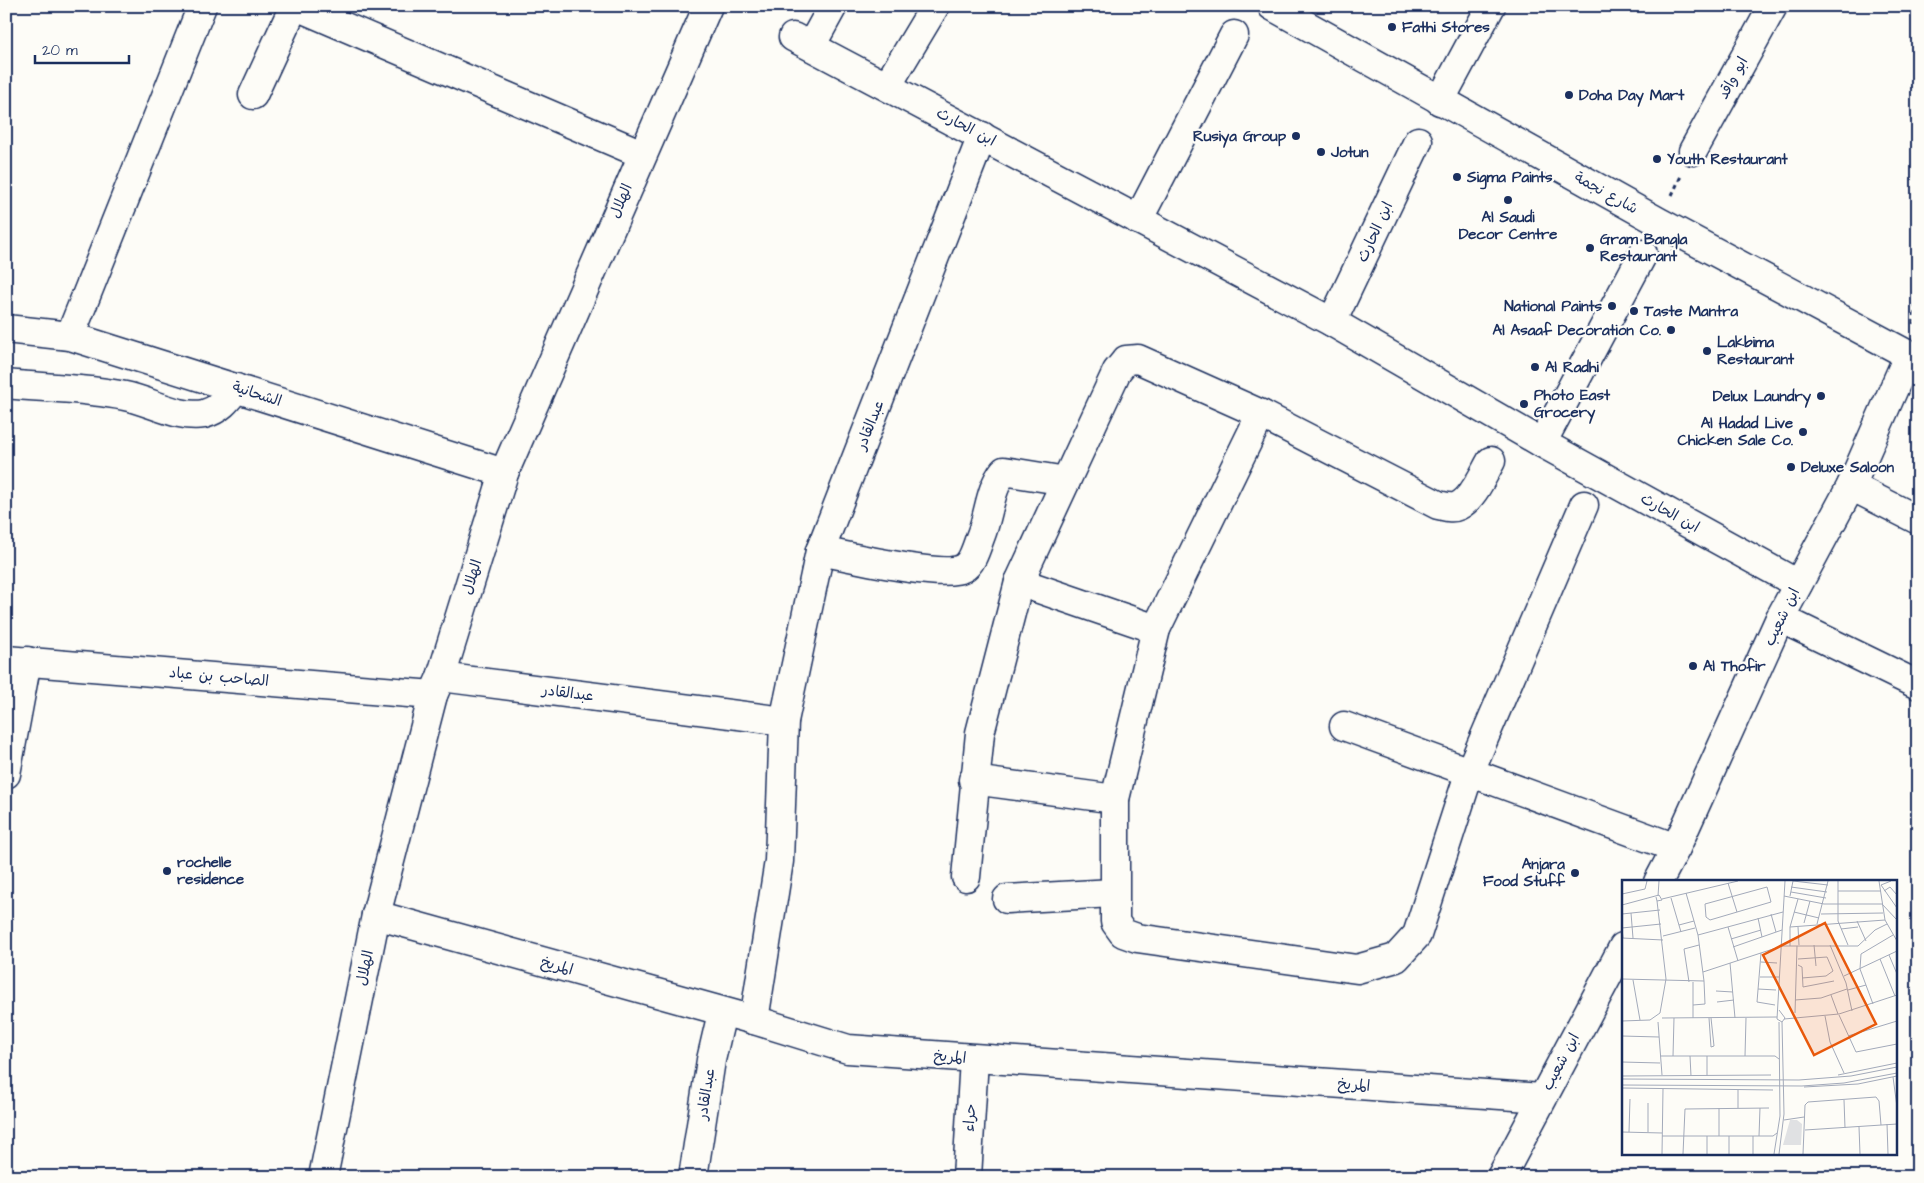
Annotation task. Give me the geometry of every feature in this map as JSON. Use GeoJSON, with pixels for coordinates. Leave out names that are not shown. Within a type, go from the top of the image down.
{"type":"FeatureCollection","features":[{"type":"Feature","properties":{"kind":"street"},"geometry":{"type":"LineString","coordinates":[[70,336],[202,6]]}},
{"type":"Feature","properties":{"kind":"street"},"geometry":{"type":"LineString","coordinates":[[254,95],[295,6],[642,154]]}},
{"type":"Feature","properties":{"kind":"street","name":"الهلال"},"geometry":{"type":"LineString","coordinates":[[323,1177],[376,915],[437,686],[504,473],[708,6]]}},
{"type":"Feature","properties":{"kind":"street","name":"ابن الحارث"},"geometry":{"type":"LineString","coordinates":[[833,6],[802,41],[1332,322],[1542,443],[1798,584]]}},
{"type":"Feature","properties":{"kind":"street"},"geometry":{"type":"LineString","coordinates":[[887,86],[935,6]]}},
{"type":"Feature","properties":{"kind":"street","name":"شارع نجمة"},"geometry":{"type":"LineString","coordinates":[[1272,6],[1659,222],[1913,357]]}},
{"type":"Feature","properties":{"kind":"street"},"geometry":{"type":"LineString","coordinates":[[1440,101],[1491,6]]}},
{"type":"Feature","properties":{"kind":"street","name":"ابو واقد"},"geometry":{"type":"LineString","coordinates":[[1693,150],[1773,6]]}},
{"type":"Feature","properties":{"kind":"street"},"geometry":{"type":"LineString","coordinates":[[1138,220],[1234,35]]}},
{"type":"Feature","properties":{"kind":"street","name":"عبدالقادر"},"geometry":{"type":"LineString","coordinates":[[754,1020],[780,861],[784,722],[820,551],[982,136]]}},
{"type":"Feature","properties":{"kind":"street","name":"ابن الحارث"},"geometry":{"type":"LineString","coordinates":[[1332,322],[1418,142]]}},
{"type":"Feature","properties":{"kind":"street"},"geometry":{"type":"LineString","coordinates":[[1542,443],[1643,254]]}},
{"type":"Feature","properties":{"kind":"street","name":"الشحانية"},"geometry":{"type":"LineString","coordinates":[[6,329],[70,336],[504,473]]}},
{"type":"Feature","properties":{"kind":"street","name":"ابن شعيب"},"geometry":{"type":"LineString","coordinates":[[1659,880],[1676,848],[1780,618],[1851,486],[1913,357]]}},
{"type":"Feature","properties":{"kind":"street"},"geometry":{"type":"LineString","coordinates":[[966,877],[973,780],[980,733],[1019,582],[1117,371],[1126,360],[1138,359],[1261,414],[1438,505],[1458,506],[1472,492],[1491,462]]}},
{"type":"Feature","properties":{"kind":"street"},"geometry":{"type":"LineString","coordinates":[[6,384],[125,396],[194,415],[216,409],[224,404],[236,388]]}},
{"type":"Feature","properties":{"kind":"street"},"geometry":{"type":"LineString","coordinates":[[1261,414],[1156,629],[1115,799],[1113,893],[1115,922],[1123,933],[1137,938],[1357,969],[1396,958],[1417,936],[1470,771],[1584,505]]}},
{"type":"Feature","properties":{"kind":"street"},"geometry":{"type":"LineString","coordinates":[[820,551],[926,569],[956,571],[965,568],[971,560],[994,492],[1004,471],[1008,470],[1066,481]]}},
{"type":"Feature","properties":{"kind":"street"},"geometry":{"type":"LineString","coordinates":[[1851,486],[1918,520]]}},
{"type":"Feature","properties":{"kind":"street"},"geometry":{"type":"LineString","coordinates":[[1019,582],[1156,629]]}},
{"type":"Feature","properties":{"kind":"street"},"geometry":{"type":"LineString","coordinates":[[1780,618],[1918,685]]}},
{"type":"Feature","properties":{"kind":"street"},"geometry":{"type":"LineString","coordinates":[[6,774],[17,661]]}},
{"type":"Feature","properties":{"kind":"street","name":"الصاحب بن عباد"},"geometry":{"type":"LineString","coordinates":[[17,661],[437,686]]}},
{"type":"Feature","properties":{"kind":"street","name":"عبدالقادر"},"geometry":{"type":"LineString","coordinates":[[437,686],[784,722]]}},
{"type":"Feature","properties":{"kind":"street"},"geometry":{"type":"LineString","coordinates":[[1344,726],[1676,848]]}},
{"type":"Feature","properties":{"kind":"street"},"geometry":{"type":"LineString","coordinates":[[973,780],[1115,799]]}},
{"type":"Feature","properties":{"kind":"street"},"geometry":{"type":"LineString","coordinates":[[1007,899],[1113,893]]}},
{"type":"Feature","properties":{"kind":"street","name":"المريخ"},"geometry":{"type":"LineString","coordinates":[[376,915],[754,1020],[848,1049],[1542,1098]]}},
{"type":"Feature","properties":{"kind":"street","name":"ابن شعيب"},"geometry":{"type":"LineString","coordinates":[[1501,1177],[1622,949]]}},
{"type":"Feature","properties":{"kind":"street","name":"عبدالقادر"},"geometry":{"type":"LineString","coordinates":[[693,1177],[711,1060],[722,1012]]}},
{"type":"Feature","properties":{"kind":"street","name":"حراء"},"geometry":{"type":"LineString","coordinates":[[967,1177],[974,1059]]}},
{"type":"Feature","properties":{"kind":"place","name":"Fathi Stores"},"geometry":{"type":"Point","coordinates":[1392,27]}},
{"type":"Feature","properties":{"kind":"place","name":"Doha Day Mart"},"geometry":{"type":"Point","coordinates":[1569,95]}},
{"type":"Feature","properties":{"kind":"place","name":"Rusiya Group"},"geometry":{"type":"Point","coordinates":[1296,136]}},
{"type":"Feature","properties":{"kind":"place","name":"Jotun"},"geometry":{"type":"Point","coordinates":[1321,152]}},
{"type":"Feature","properties":{"kind":"place","name":"Youth Restaurant"},"geometry":{"type":"Point","coordinates":[1657,159]}},
{"type":"Feature","properties":{"kind":"place","name":"Sigma Paints"},"geometry":{"type":"Point","coordinates":[1457,177]}},
{"type":"Feature","properties":{"kind":"place","name":"Al Saudi Decor Centre"},"geometry":{"type":"Point","coordinates":[1508,200]}},
{"type":"Feature","properties":{"kind":"place","name":"Gram Bangla Restaurant"},"geometry":{"type":"Point","coordinates":[1590,248]}},
{"type":"Feature","properties":{"kind":"place","name":"National Paints"},"geometry":{"type":"Point","coordinates":[1612,306]}},
{"type":"Feature","properties":{"kind":"place","name":"Taste Mantra"},"geometry":{"type":"Point","coordinates":[1634,311]}},
{"type":"Feature","properties":{"kind":"place","name":"Al Asaaf Decoration Co."},"geometry":{"type":"Point","coordinates":[1671,330]}},
{"type":"Feature","properties":{"kind":"place","name":"Lakbima Restaurant"},"geometry":{"type":"Point","coordinates":[1707,351]}},
{"type":"Feature","properties":{"kind":"place","name":"Al Radhi"},"geometry":{"type":"Point","coordinates":[1535,367]}},
{"type":"Feature","properties":{"kind":"place","name":"Delux Laundry"},"geometry":{"type":"Point","coordinates":[1821,396]}},
{"type":"Feature","properties":{"kind":"place","name":"Photo East Grocery"},"geometry":{"type":"Point","coordinates":[1524,404]}},
{"type":"Feature","properties":{"kind":"place","name":"Al Hadad Live Chicken Sale Co."},"geometry":{"type":"Point","coordinates":[1803,432]}},
{"type":"Feature","properties":{"kind":"place","name":"Deluxe Saloon"},"geometry":{"type":"Point","coordinates":[1791,467]}},
{"type":"Feature","properties":{"kind":"place","name":"Al Thofir"},"geometry":{"type":"Point","coordinates":[1693,666]}},
{"type":"Feature","properties":{"kind":"place","name":"rochelle residence"},"geometry":{"type":"Point","coordinates":[167,871]}},
{"type":"Feature","properties":{"kind":"place","name":"Anjara Food Stuff"},"geometry":{"type":"Point","coordinates":[1575,873]}}]}
